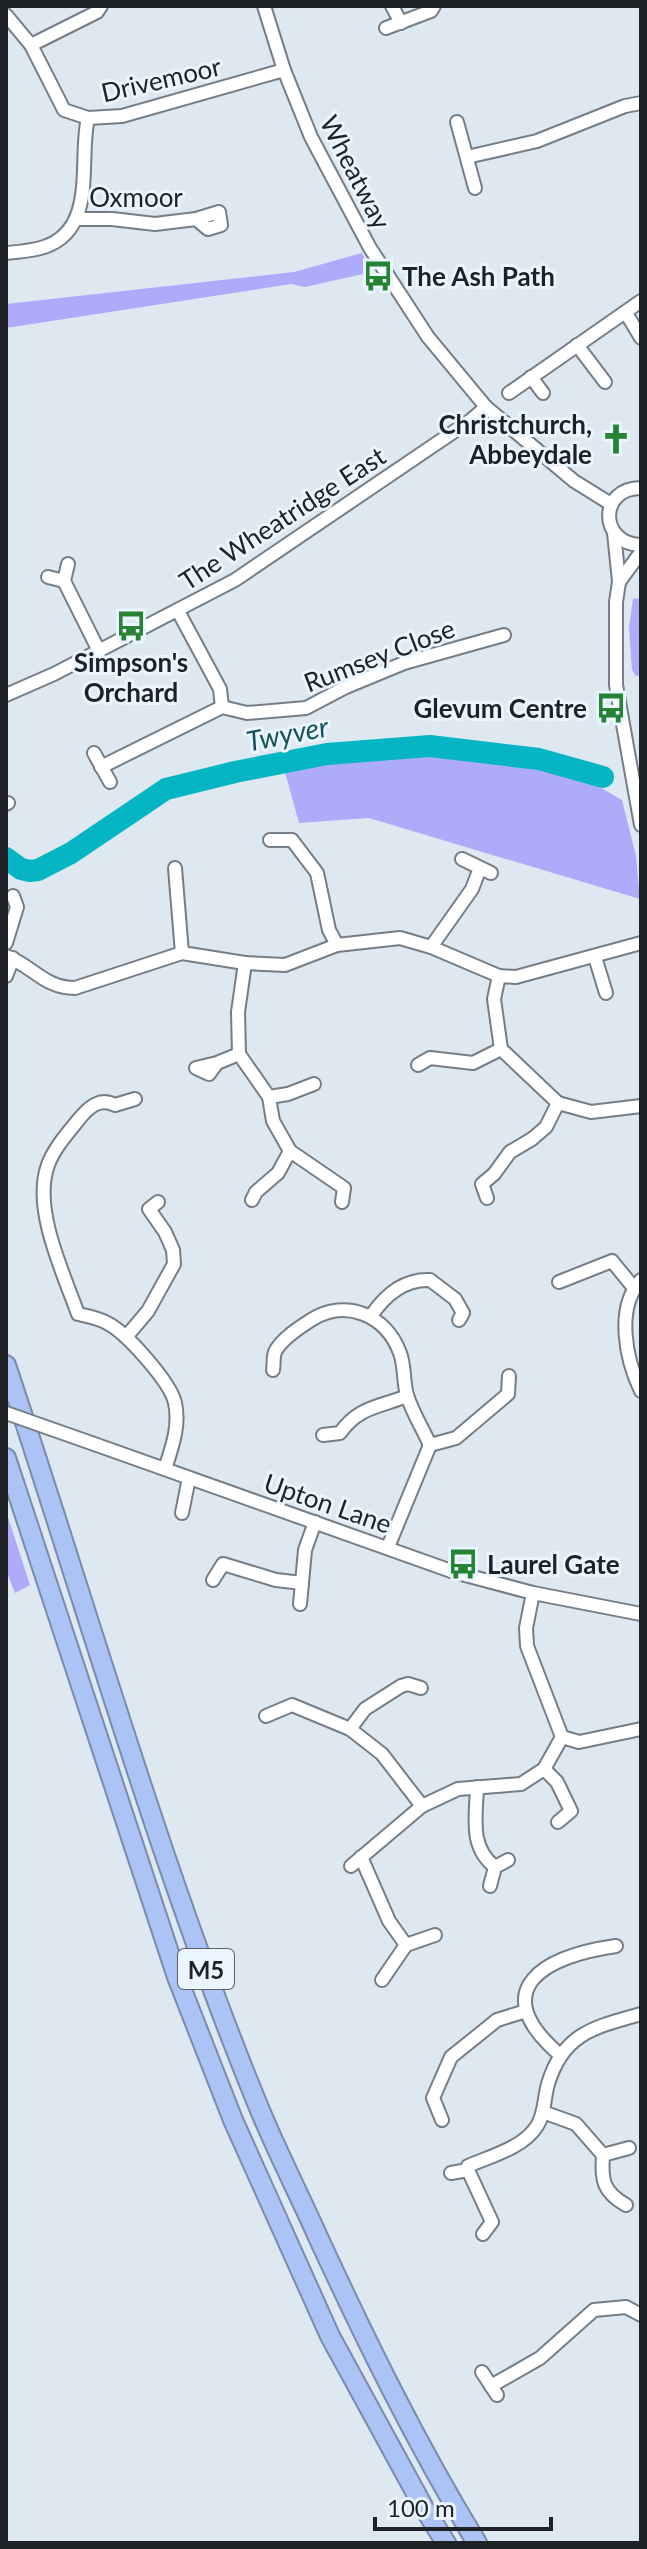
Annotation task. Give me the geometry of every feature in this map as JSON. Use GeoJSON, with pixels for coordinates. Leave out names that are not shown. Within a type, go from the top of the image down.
{"type":"FeatureCollection","features":[{"type":"Feature","properties":{"kind":"highway","name":"M5"},"geometry":{"type":"LineString","coordinates":[[6,1365],[168,1860],[257,2104],[358,2321],[449,2498],[477,2543]]}},
{"type":"Feature","properties":{"kind":"highway","name":"M5"},"geometry":{"type":"LineString","coordinates":[[6,1458],[177,1977],[233,2120],[330,2336],[446,2543]]}},
{"type":"Feature","properties":{"kind":"street"},"geometry":{"type":"LineString","coordinates":[[31,45],[97,12],[101,6]]}},
{"type":"Feature","properties":{"kind":"street","name":"Wheatway"},"geometry":{"type":"LineString","coordinates":[[264,6],[284,70],[311,137],[379,264],[428,337],[486,407],[574,481],[611,504]]}},
{"type":"Feature","properties":{"kind":"street"},"geometry":{"type":"LineString","coordinates":[[392,6],[401,23]]}},
{"type":"Feature","properties":{"kind":"street"},"geometry":{"type":"LineString","coordinates":[[386,28],[431,11],[434,6]]}},
{"type":"Feature","properties":{"kind":"street","name":"Drivemoor"},"geometry":{"type":"LineString","coordinates":[[6,15],[31,45],[64,110],[88,118],[122,116],[284,70]]}},
{"type":"Feature","properties":{"kind":"street"},"geometry":{"type":"LineString","coordinates":[[467,157],[537,141],[625,106],[641,103]]}},
{"type":"Feature","properties":{"kind":"street","name":"Oxmoor"},"geometry":{"type":"LineString","coordinates":[[6,253],[42,248],[55,242],[77,219],[82,202],[88,118]]}},
{"type":"Feature","properties":{"kind":"street"},"geometry":{"type":"LineString","coordinates":[[457,122],[475,188]]}},
{"type":"Feature","properties":{"kind":"street","name":"Oxmoor"},"geometry":{"type":"LineString","coordinates":[[77,219],[155,224],[196,219]]}},
{"type":"Feature","properties":{"kind":"street"},"geometry":{"type":"LineString","coordinates":[[509,393],[641,301]]}},
{"type":"Feature","properties":{"kind":"street"},"geometry":{"type":"LineString","coordinates":[[626,313],[641,338]]}},
{"type":"Feature","properties":{"kind":"street"},"geometry":{"type":"LineString","coordinates":[[577,345],[605,382]]}},
{"type":"Feature","properties":{"kind":"street"},"geometry":{"type":"LineString","coordinates":[[531,377],[543,393]]}},
{"type":"Feature","properties":{"kind":"street","name":"The Wheatridge East"},"geometry":{"type":"LineString","coordinates":[[6,695],[99,651],[235,580],[486,407]]}},
{"type":"Feature","properties":{"kind":"street"},"geometry":{"type":"LineString","coordinates":[[641,479],[635,488],[622,492],[611,504],[609,514],[619,582],[616,602],[616,685],[641,825]]}},
{"type":"Feature","properties":{"kind":"street"},"geometry":{"type":"LineString","coordinates":[[614,533],[629,544],[641,545]]}},
{"type":"Feature","properties":{"kind":"street"},"geometry":{"type":"LineString","coordinates":[[619,582],[641,552]]}},
{"type":"Feature","properties":{"kind":"street"},"geometry":{"type":"LineString","coordinates":[[68,564],[64,581],[99,651]]}},
{"type":"Feature","properties":{"kind":"street"},"geometry":{"type":"LineString","coordinates":[[48,577],[64,581]]}},
{"type":"Feature","properties":{"kind":"street"},"geometry":{"type":"LineString","coordinates":[[101,767],[222,707],[220,689],[178,611]]}},
{"type":"Feature","properties":{"kind":"street","name":"Rumsey Close"},"geometry":{"type":"LineString","coordinates":[[222,707],[247,713],[306,708],[404,663],[504,635]]}},
{"type":"Feature","properties":{"kind":"street"},"geometry":{"type":"LineString","coordinates":[[94,753],[110,782]]}},
{"type":"Feature","properties":{"kind":"street"},"geometry":{"type":"LineString","coordinates":[[270,840],[292,840],[317,873],[329,930],[337,945]]}},
{"type":"Feature","properties":{"kind":"street"},"geometry":{"type":"LineString","coordinates":[[431,947],[485,870],[462,859]]}},
{"type":"Feature","properties":{"kind":"street"},"geometry":{"type":"LineString","coordinates":[[172,876],[182,953]]}},
{"type":"Feature","properties":{"kind":"street"},"geometry":{"type":"LineString","coordinates":[[6,943],[17,907],[13,896]]}},
{"type":"Feature","properties":{"kind":"street"},"geometry":{"type":"LineString","coordinates":[[6,976],[10,957],[47,982],[62,988],[75,988],[182,953],[245,963],[285,965],[337,945],[400,938],[431,947],[499,976],[516,977],[641,943]]}},
{"type":"Feature","properties":{"kind":"street"},"geometry":{"type":"LineString","coordinates":[[595,957],[606,993]]}},
{"type":"Feature","properties":{"kind":"street"},"geometry":{"type":"LineString","coordinates":[[245,963],[238,1012],[239,1054],[269,1097],[273,1121],[290,1151],[344,1188],[342,1202]]}},
{"type":"Feature","properties":{"kind":"street"},"geometry":{"type":"LineString","coordinates":[[499,976],[494,999],[501,1049],[558,1103],[591,1112],[638,1110]]}},
{"type":"Feature","properties":{"kind":"street"},"geometry":{"type":"LineString","coordinates":[[418,1065],[430,1058],[473,1063],[501,1049]]}},
{"type":"Feature","properties":{"kind":"street"},"geometry":{"type":"LineString","coordinates":[[217,1063],[239,1054]]}},
{"type":"Feature","properties":{"kind":"street"},"geometry":{"type":"LineString","coordinates":[[269,1097],[314,1084]]}},
{"type":"Feature","properties":{"kind":"street"},"geometry":{"type":"LineString","coordinates":[[135,1099],[115,1105],[107,1101],[99,1102],[86,1111],[48,1165],[43,1190],[46,1216],[78,1314],[107,1323],[126,1337],[161,1378],[175,1400],[177,1430],[165,1469]]}},
{"type":"Feature","properties":{"kind":"street"},"geometry":{"type":"LineString","coordinates":[[487,1198],[482,1184],[494,1174],[510,1152],[546,1127],[558,1103]]}},
{"type":"Feature","properties":{"kind":"street"},"geometry":{"type":"LineString","coordinates":[[253,1193],[278,1173],[290,1151]]}},
{"type":"Feature","properties":{"kind":"street"},"geometry":{"type":"LineString","coordinates":[[126,1337],[179,1265],[149,1208]]}},
{"type":"Feature","properties":{"kind":"street"},"geometry":{"type":"LineString","coordinates":[[559,1282],[612,1261],[638,1284],[626,1321],[627,1350],[640,1385]]}},
{"type":"Feature","properties":{"kind":"street"},"geometry":{"type":"LineString","coordinates":[[371,1316],[391,1291],[421,1279],[430,1280],[455,1299],[463,1313],[459,1320]]}},
{"type":"Feature","properties":{"kind":"street"},"geometry":{"type":"LineString","coordinates":[[273,1370],[269,1353],[326,1312],[344,1309],[371,1316],[397,1345],[402,1357],[407,1396],[430,1445],[388,1547]]}},
{"type":"Feature","properties":{"kind":"street"},"geometry":{"type":"LineString","coordinates":[[430,1445],[456,1438],[514,1397],[509,1376]]}},
{"type":"Feature","properties":{"kind":"street"},"geometry":{"type":"LineString","coordinates":[[323,1435],[343,1438],[351,1418],[407,1396]]}},
{"type":"Feature","properties":{"kind":"street","name":"Upton Lane"},"geometry":{"type":"LineString","coordinates":[[6,1413],[454,1572],[533,1593],[641,1614]]}},
{"type":"Feature","properties":{"kind":"street"},"geometry":{"type":"LineString","coordinates":[[182,1513],[189,1478]]}},
{"type":"Feature","properties":{"kind":"street"},"geometry":{"type":"LineString","coordinates":[[300,1604],[305,1550],[315,1522]]}},
{"type":"Feature","properties":{"kind":"street"},"geometry":{"type":"LineString","coordinates":[[214,1553],[223,1564],[276,1580],[302,1583]]}},
{"type":"Feature","properties":{"kind":"street"},"geometry":{"type":"LineString","coordinates":[[213,1580],[223,1564]]}},
{"type":"Feature","properties":{"kind":"street"},"geometry":{"type":"LineString","coordinates":[[533,1593],[526,1628],[527,1646],[562,1737]]}},
{"type":"Feature","properties":{"kind":"street"},"geometry":{"type":"LineString","coordinates":[[350,1729],[365,1709],[401,1686],[408,1684],[421,1688]]}},
{"type":"Feature","properties":{"kind":"street"},"geometry":{"type":"LineString","coordinates":[[291,1691],[292,1705]]}},
{"type":"Feature","properties":{"kind":"street"},"geometry":{"type":"LineString","coordinates":[[266,1716],[292,1705],[350,1729],[382,1754],[422,1806]]}},
{"type":"Feature","properties":{"kind":"street"},"geometry":{"type":"LineString","coordinates":[[562,1737],[579,1742],[640,1731]]}},
{"type":"Feature","properties":{"kind":"street"},"geometry":{"type":"LineString","coordinates":[[351,1866],[422,1806],[458,1789],[521,1784],[544,1769],[562,1737]]}},
{"type":"Feature","properties":{"kind":"street"},"geometry":{"type":"LineString","coordinates":[[544,1769],[557,1782],[572,1815],[558,1822]]}},
{"type":"Feature","properties":{"kind":"street"},"geometry":{"type":"LineString","coordinates":[[477,1787],[475,1839],[484,1859],[495,1867]]}},
{"type":"Feature","properties":{"kind":"street"},"geometry":{"type":"LineString","coordinates":[[361,1857],[389,1921],[406,1945]]}},
{"type":"Feature","properties":{"kind":"street"},"geometry":{"type":"LineString","coordinates":[[490,1886],[495,1867],[508,1860]]}},
{"type":"Feature","properties":{"kind":"street"},"geometry":{"type":"LineString","coordinates":[[595,1934],[597,1948]]}},
{"type":"Feature","properties":{"kind":"street"},"geometry":{"type":"LineString","coordinates":[[382,1980],[406,1945],[435,1935]]}},
{"type":"Feature","properties":{"kind":"street"},"geometry":{"type":"LineString","coordinates":[[560,2055],[543,2041],[526,2011],[525,1994],[534,1975],[555,1962],[597,1948],[616,1946]]}},
{"type":"Feature","properties":{"kind":"street"},"geometry":{"type":"LineString","coordinates":[[442,2115],[427,2096],[451,2057],[497,2020],[526,2011]]}},
{"type":"Feature","properties":{"kind":"street"},"geometry":{"type":"LineString","coordinates":[[492,2222],[468,2166],[521,2142],[537,2126],[552,2071],[560,2055],[579,2035],[592,2028],[641,2014]]}},
{"type":"Feature","properties":{"kind":"street"},"geometry":{"type":"LineString","coordinates":[[543,2112],[576,2124],[603,2155],[601,2177],[607,2200],[626,2205]]}},
{"type":"Feature","properties":{"kind":"street"},"geometry":{"type":"LineString","coordinates":[[603,2155],[629,2148]]}},
{"type":"Feature","properties":{"kind":"street"},"geometry":{"type":"LineString","coordinates":[[451,2173],[468,2170]]}},
{"type":"Feature","properties":{"kind":"street"},"geometry":{"type":"LineString","coordinates":[[483,2234],[492,2222],[505,2216]]}},
{"type":"Feature","properties":{"kind":"street"},"geometry":{"type":"LineString","coordinates":[[482,2372],[494,2391],[540,2358],[594,2310],[626,2307],[641,2315]]}},
{"type":"Feature","properties":{"kind":"shaded area"},"geometry":{"type":"Polygon","coordinates":[[[362,253],[372,272],[305,287],[291,284],[6,328],[6,304],[294,272],[362,253]]]}},
{"type":"Feature","properties":{"kind":"shaded area"},"geometry":{"type":"Polygon","coordinates":[[[641,598],[641,675],[636,676],[632,670],[629,627],[633,599],[641,598]]]}},
{"type":"Feature","properties":{"kind":"shaded area"},"geometry":{"type":"Polygon","coordinates":[[[433,742],[541,753],[622,800],[636,856],[640,899],[369,818],[299,823],[283,765],[330,751],[433,742]]]}},
{"type":"Feature","properties":{"kind":"shaded area"},"geometry":{"type":"Polygon","coordinates":[[[6,1511],[30,1585],[15,1593],[6,1570],[6,1511]]]}},
{"type":"Feature","properties":{"kind":"waterway","name":"Twyver"},"geometry":{"type":"LineString","coordinates":[[6,858],[21,869],[38,870],[71,853],[166,789],[327,754],[430,746],[539,759],[603,777]]}},
{"type":"Feature","properties":{"kind":"place","name":"The Ash Path"},"geometry":{"type":"Point","coordinates":[378,276]}},
{"type":"Feature","properties":{"kind":"place","name":"Christchurch, Abbeydale"},"geometry":{"type":"Point","coordinates":[616,439]}},
{"type":"Feature","properties":{"kind":"place","name":"Simpson's Orchard"},"geometry":{"type":"Point","coordinates":[131,626]}},
{"type":"Feature","properties":{"kind":"place","name":"Glevum Centre"},"geometry":{"type":"Point","coordinates":[611,708]}},
{"type":"Feature","properties":{"kind":"place","name":"Laurel Gate"},"geometry":{"type":"Point","coordinates":[463,1564]}}]}
